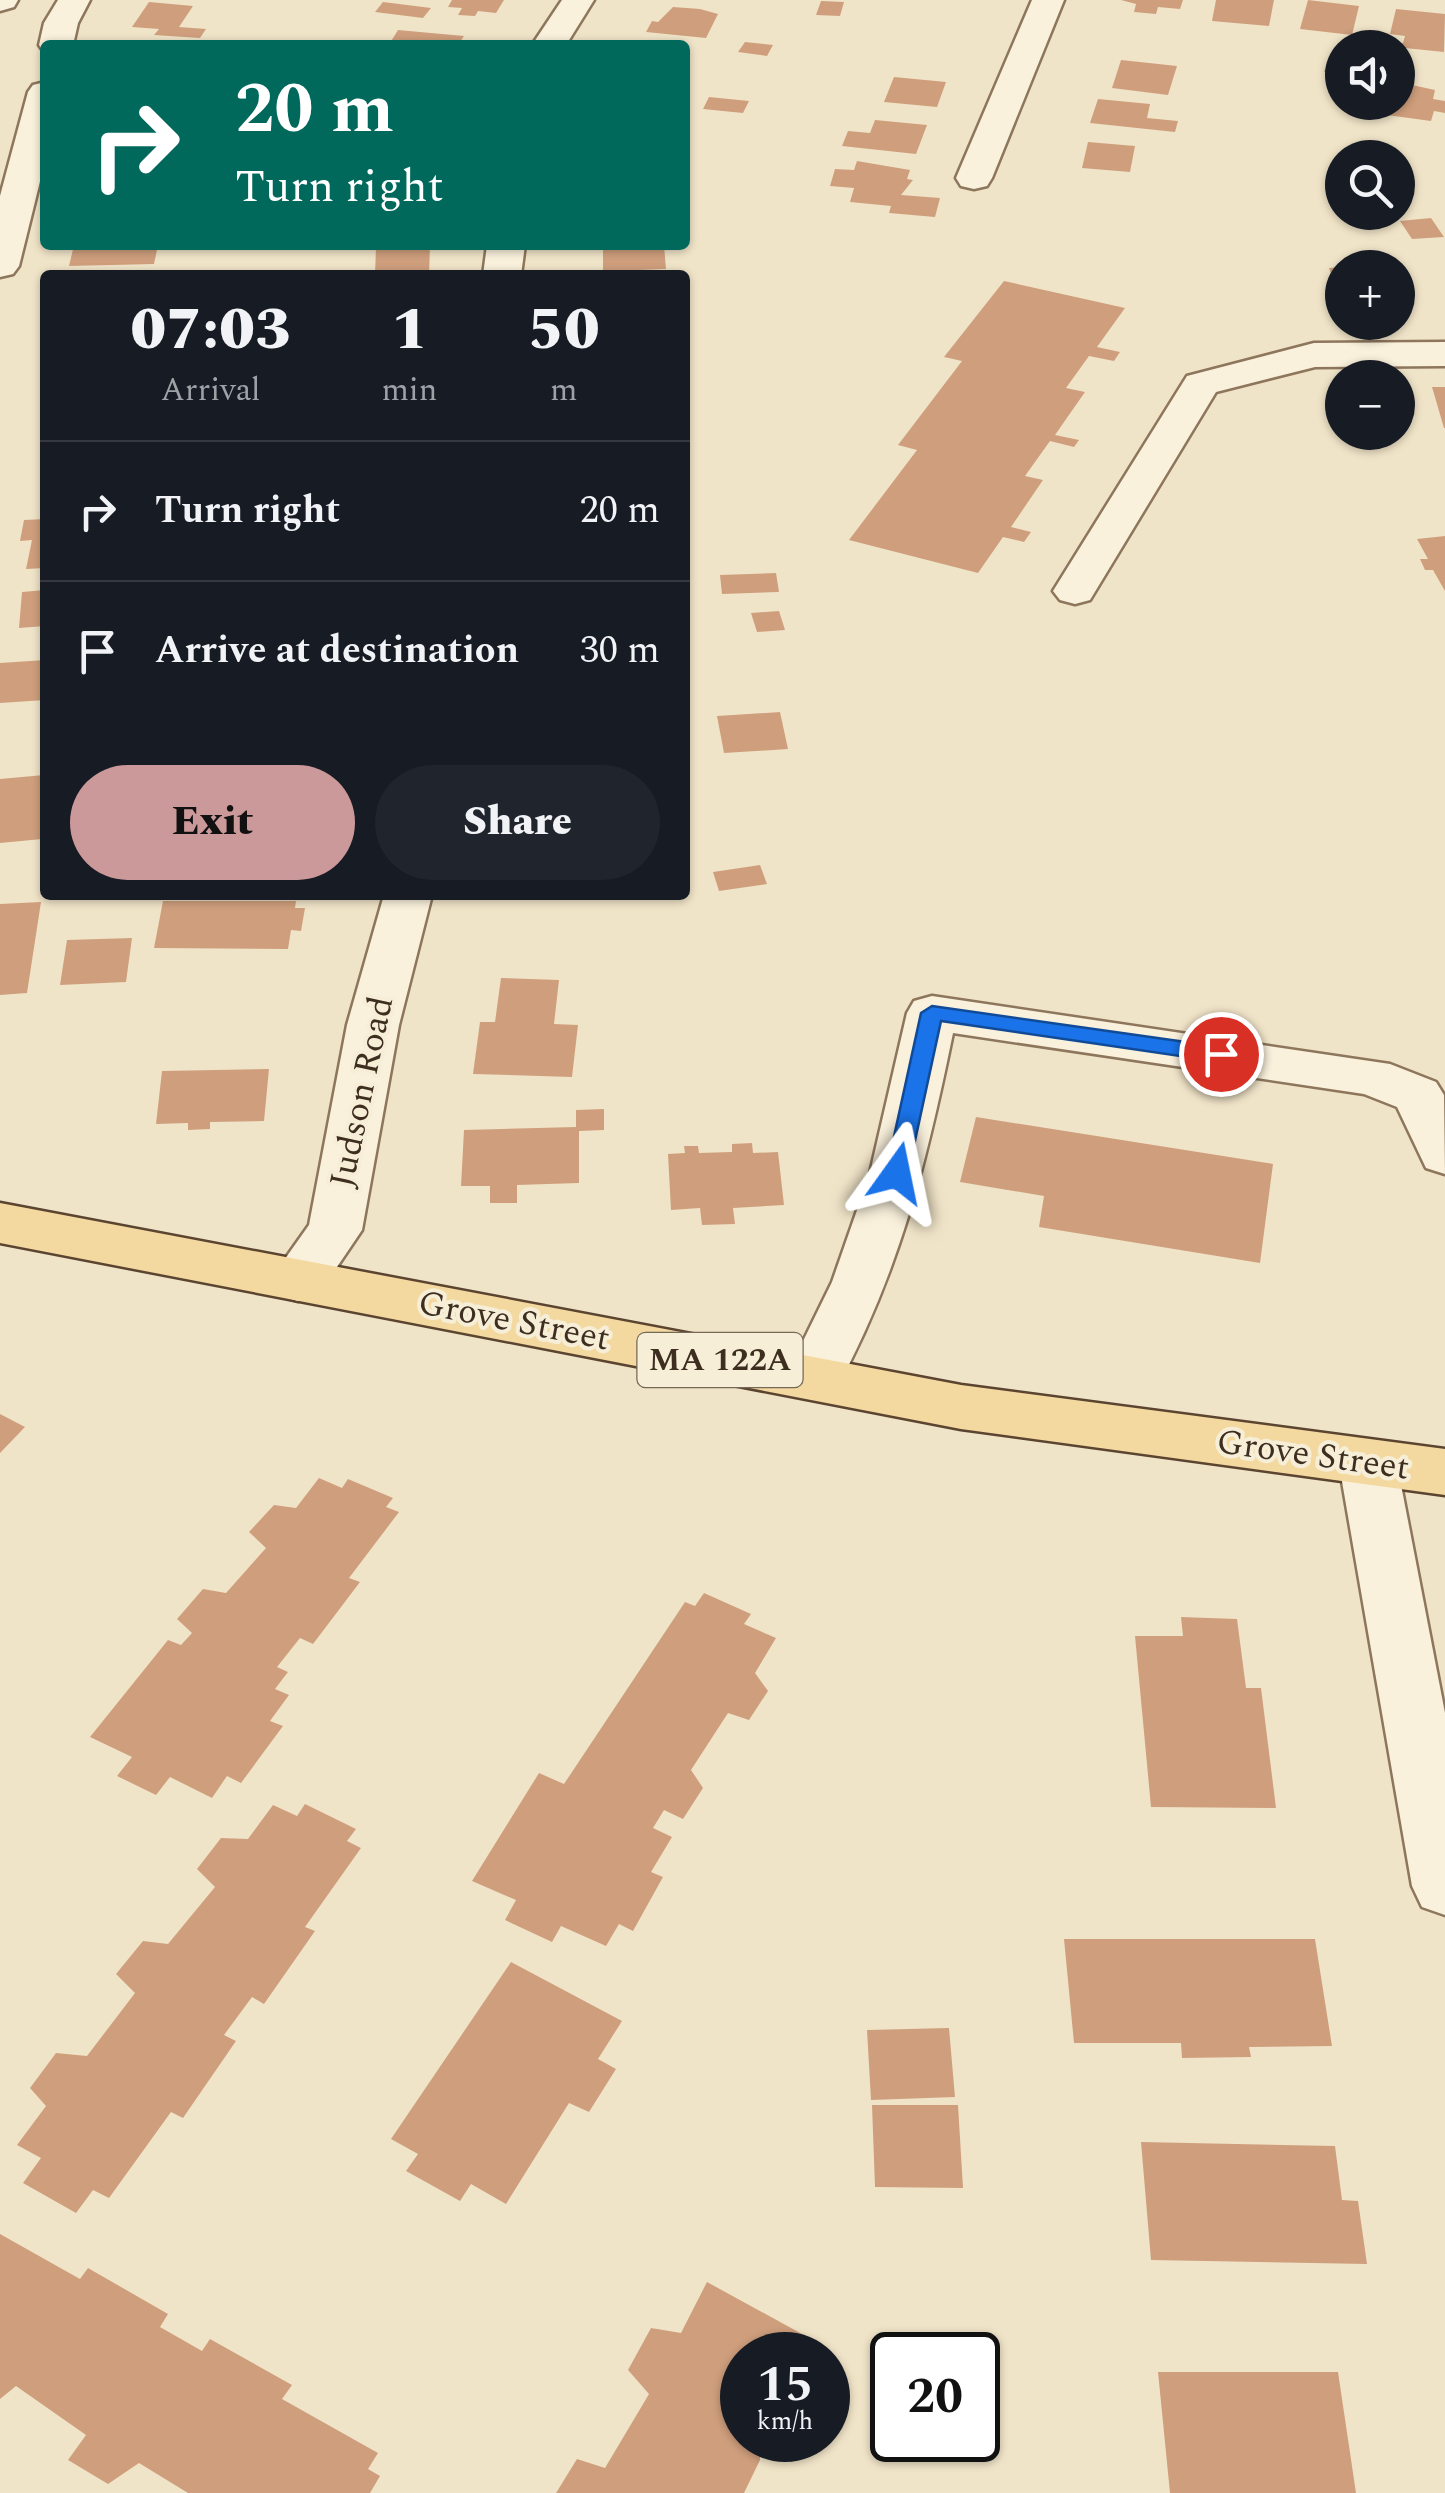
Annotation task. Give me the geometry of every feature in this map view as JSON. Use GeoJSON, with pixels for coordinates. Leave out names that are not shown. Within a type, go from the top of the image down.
{"type":"FeatureCollection","features":[{"type":"Feature","properties":{"kind":"main road","name":"Grove Street"},"geometry":{"type":"LineString","coordinates":[[0,1223],[961,1407],[1445,1472]]}},
{"type":"Feature","properties":{"kind":"street"},"geometry":{"type":"LineString","coordinates":[[57,40],[61,23],[74,0]]}},
{"type":"Feature","properties":{"kind":"street"},"geometry":{"type":"LineString","coordinates":[[552,40],[578,0]]}},
{"type":"Feature","properties":{"kind":"street"},"geometry":{"type":"LineString","coordinates":[[974,178],[1048,0]]}},
{"type":"Feature","properties":{"kind":"street"},"geometry":{"type":"LineString","coordinates":[[0,266],[40,111]]}},
{"type":"Feature","properties":{"kind":"street"},"geometry":{"type":"LineString","coordinates":[[1075,591],[1201,384],[1314,355],[1445,354]]}},
{"type":"Feature","properties":{"kind":"street","name":"Judson Road"},"geometry":{"type":"LineString","coordinates":[[298,1280],[335,1230],[374,1024],[407,900]]}},
{"type":"Feature","properties":{"kind":"street"},"geometry":{"type":"LineString","coordinates":[[814,1378],[860,1282],[897,1173],[932,1013],[1372,1076],[1418,1096],[1445,1154]]}},
{"type":"Feature","properties":{"kind":"street"},"geometry":{"type":"LineString","coordinates":[[1368,1464],[1445,1886]]}},
{"type":"Feature","properties":{"kind":"building"},"geometry":{"type":"Polygon","coordinates":[[[452,0],[504,0],[496,13],[478,11],[475,16],[458,15],[462,8],[448,7],[452,0]]]}},
{"type":"Feature","properties":{"kind":"building"},"geometry":{"type":"Polygon","coordinates":[[[1121,0],[1183,0],[1180,9],[1158,7],[1156,14],[1134,12],[1136,4],[1121,0]]]}},
{"type":"Feature","properties":{"kind":"building"},"geometry":{"type":"Polygon","coordinates":[[[1216,0],[1274,0],[1269,26],[1212,21],[1216,0]]]}},
{"type":"Feature","properties":{"kind":"building"},"geometry":{"type":"Polygon","coordinates":[[[1308,0],[1359,6],[1353,30],[1300,29],[1308,0]]]}},
{"type":"Feature","properties":{"kind":"building"},"geometry":{"type":"Polygon","coordinates":[[[821,1],[844,2],[840,16],[816,15],[821,1]]]}},
{"type":"Feature","properties":{"kind":"building"},"geometry":{"type":"Polygon","coordinates":[[[149,2],[193,6],[179,27],[206,29],[200,38],[154,35],[159,29],[132,27],[149,2]]]}},
{"type":"Feature","properties":{"kind":"building"},"geometry":{"type":"Polygon","coordinates":[[[383,2],[431,8],[423,18],[375,12],[383,2]]]}},
{"type":"Feature","properties":{"kind":"building"},"geometry":{"type":"Polygon","coordinates":[[[673,7],[718,14],[706,38],[646,32],[652,21],[658,22],[673,7]]]}},
{"type":"Feature","properties":{"kind":"building"},"geometry":{"type":"Polygon","coordinates":[[[1396,9],[1445,14],[1444,52],[1415,49],[1415,30],[1391,30],[1396,9]]]}},
{"type":"Feature","properties":{"kind":"building"},"geometry":{"type":"Polygon","coordinates":[[[398,30],[464,36],[461,40],[392,40],[398,30]]]}},
{"type":"Feature","properties":{"kind":"building"},"geometry":{"type":"Polygon","coordinates":[[[745,42],[773,45],[767,56],[738,52],[745,42]]]}},
{"type":"Feature","properties":{"kind":"building"},"geometry":{"type":"Polygon","coordinates":[[[1121,60],[1177,66],[1168,95],[1112,88],[1121,60]]]}},
{"type":"Feature","properties":{"kind":"building"},"geometry":{"type":"Polygon","coordinates":[[[894,77],[946,82],[937,107],[884,102],[894,77]]]}},
{"type":"Feature","properties":{"kind":"building"},"geometry":{"type":"Polygon","coordinates":[[[1415,86],[1435,90],[1433,99],[1445,101],[1445,113],[1434,111],[1431,121],[1415,119],[1415,86]]]}},
{"type":"Feature","properties":{"kind":"building"},"geometry":{"type":"Polygon","coordinates":[[[709,97],[749,101],[743,113],[703,109],[709,97]]]}},
{"type":"Feature","properties":{"kind":"building"},"geometry":{"type":"Polygon","coordinates":[[[1098,99],[1150,104],[1147,118],[1178,121],[1175,132],[1090,123],[1098,99]]]}},
{"type":"Feature","properties":{"kind":"building"},"geometry":{"type":"Polygon","coordinates":[[[875,120],[927,125],[916,154],[842,146],[848,131],[870,133],[875,120]]]}},
{"type":"Feature","properties":{"kind":"building"},"geometry":{"type":"Polygon","coordinates":[[[1088,142],[1135,146],[1130,172],[1082,168],[1088,142]]]}},
{"type":"Feature","properties":{"kind":"building"},"geometry":{"type":"Polygon","coordinates":[[[857,161],[910,170],[907,179],[913,180],[901,195],[940,198],[935,217],[889,213],[891,206],[850,202],[854,188],[830,186],[835,169],[854,170],[857,161]]]}},
{"type":"Feature","properties":{"kind":"building"},"geometry":{"type":"Polygon","coordinates":[[[1431,218],[1444,237],[1412,239],[1406,230],[1415,230],[1415,220],[1431,218]]]}},
{"type":"Feature","properties":{"kind":"building"},"geometry":{"type":"Polygon","coordinates":[[[73,250],[157,250],[154,264],[69,266],[73,250]]]}},
{"type":"Feature","properties":{"kind":"building"},"geometry":{"type":"Polygon","coordinates":[[[376,250],[430,250],[429,270],[375,270],[376,250]]]}},
{"type":"Feature","properties":{"kind":"building"},"geometry":{"type":"Polygon","coordinates":[[[603,250],[664,250],[666,269],[603,270],[603,250]]]}},
{"type":"Feature","properties":{"kind":"building"},"geometry":{"type":"Polygon","coordinates":[[[1004,281],[1125,308],[1097,347],[1120,352],[1114,361],[1089,356],[1066,388],[1085,392],[1055,435],[1079,440],[1074,447],[1050,441],[1025,476],[1043,480],[1011,527],[1031,532],[1024,542],[1003,537],[978,573],[849,540],[917,450],[898,445],[962,361],[944,357],[1004,281]]]}},
{"type":"Feature","properties":{"kind":"building"},"geometry":{"type":"Polygon","coordinates":[[[1432,387],[1445,387],[1445,428],[1444,428],[1432,387]]]}},
{"type":"Feature","properties":{"kind":"building"},"geometry":{"type":"Polygon","coordinates":[[[40,519],[40,568],[26,569],[32,540],[20,541],[24,520],[40,519]]]}},
{"type":"Feature","properties":{"kind":"building"},"geometry":{"type":"Polygon","coordinates":[[[1445,536],[1445,591],[1433,570],[1425,570],[1420,559],[1428,559],[1417,539],[1445,536]]]}},
{"type":"Feature","properties":{"kind":"building"},"geometry":{"type":"Polygon","coordinates":[[[776,573],[779,592],[722,594],[720,575],[776,573]]]}},
{"type":"Feature","properties":{"kind":"building"},"geometry":{"type":"Polygon","coordinates":[[[40,590],[40,626],[19,628],[22,592],[40,590]]]}},
{"type":"Feature","properties":{"kind":"building"},"geometry":{"type":"Polygon","coordinates":[[[779,611],[785,630],[757,632],[751,613],[779,611]]]}},
{"type":"Feature","properties":{"kind":"building"},"geometry":{"type":"Polygon","coordinates":[[[40,660],[40,700],[0,703],[0,663],[40,660]]]}},
{"type":"Feature","properties":{"kind":"building"},"geometry":{"type":"Polygon","coordinates":[[[780,712],[788,749],[724,753],[717,716],[780,712]]]}},
{"type":"Feature","properties":{"kind":"building"},"geometry":{"type":"Polygon","coordinates":[[[40,775],[40,839],[0,843],[0,779],[40,775]]]}},
{"type":"Feature","properties":{"kind":"building"},"geometry":{"type":"Polygon","coordinates":[[[760,865],[767,884],[719,891],[713,872],[760,865]]]}},
{"type":"Feature","properties":{"kind":"building"},"geometry":{"type":"Polygon","coordinates":[[[163,901],[296,901],[295,908],[305,908],[301,931],[291,930],[288,949],[154,948],[163,901]]]}},
{"type":"Feature","properties":{"kind":"building"},"geometry":{"type":"Polygon","coordinates":[[[41,902],[27,993],[0,995],[0,904],[41,902]]]}},
{"type":"Feature","properties":{"kind":"building"},"geometry":{"type":"Polygon","coordinates":[[[132,938],[126,982],[60,985],[67,940],[132,938]]]}},
{"type":"Feature","properties":{"kind":"building"},"geometry":{"type":"Polygon","coordinates":[[[501,978],[559,980],[554,1024],[578,1025],[572,1077],[473,1074],[480,1022],[495,1022],[501,978]]]}},
{"type":"Feature","properties":{"kind":"building"},"geometry":{"type":"Polygon","coordinates":[[[269,1069],[264,1121],[210,1122],[210,1129],[188,1130],[188,1123],[156,1124],[162,1071],[269,1069]]]}},
{"type":"Feature","properties":{"kind":"building"},"geometry":{"type":"Polygon","coordinates":[[[604,1109],[604,1130],[579,1131],[579,1183],[517,1185],[517,1203],[490,1203],[490,1186],[461,1186],[464,1130],[576,1127],[576,1110],[604,1109]]]}},
{"type":"Feature","properties":{"kind":"building"},"geometry":{"type":"Polygon","coordinates":[[[976,1117],[1273,1164],[1260,1263],[1039,1227],[1044,1196],[960,1182],[976,1117]]]}},
{"type":"Feature","properties":{"kind":"building"},"geometry":{"type":"Polygon","coordinates":[[[752,1143],[753,1153],[778,1152],[784,1205],[733,1208],[735,1224],[702,1225],[700,1208],[671,1210],[668,1154],[685,1153],[684,1146],[698,1146],[699,1153],[732,1152],[732,1144],[752,1143]]]}},
{"type":"Feature","properties":{"kind":"building"},"geometry":{"type":"Polygon","coordinates":[[[0,1414],[25,1427],[0,1453],[0,1414]]]}},
{"type":"Feature","properties":{"kind":"building"},"geometry":{"type":"Polygon","coordinates":[[[319,1478],[342,1488],[348,1479],[393,1498],[386,1507],[399,1512],[349,1578],[360,1582],[313,1644],[300,1638],[277,1667],[288,1672],[275,1689],[289,1695],[270,1721],[283,1726],[241,1783],[227,1776],[212,1798],[170,1777],[156,1795],[117,1776],[132,1757],[90,1737],[168,1640],[181,1645],[192,1633],[177,1619],[203,1589],[226,1593],[266,1548],[249,1532],[274,1505],[296,1508],[319,1478]]]}},
{"type":"Feature","properties":{"kind":"building"},"geometry":{"type":"Polygon","coordinates":[[[704,1593],[751,1614],[744,1624],[776,1638],[755,1673],[768,1691],[749,1720],[728,1713],[691,1770],[703,1788],[683,1819],[664,1810],[653,1828],[672,1837],[651,1872],[663,1877],[633,1931],[619,1924],[606,1946],[561,1926],[552,1942],[505,1920],[516,1900],[472,1881],[539,1773],[564,1784],[685,1602],[695,1606],[704,1593]]]}},
{"type":"Feature","properties":{"kind":"building"},"geometry":{"type":"Polygon","coordinates":[[[1181,1617],[1237,1619],[1246,1688],[1261,1688],[1276,1808],[1151,1807],[1135,1636],[1183,1636],[1181,1617]]]}},
{"type":"Feature","properties":{"kind":"building"},"geometry":{"type":"Polygon","coordinates":[[[305,1804],[356,1829],[347,1841],[361,1848],[305,1927],[315,1931],[264,2004],[252,1997],[224,2035],[236,2041],[183,2118],[171,2112],[109,2198],[93,2190],[76,2213],[23,2183],[41,2158],[17,2145],[46,2106],[30,2088],[56,2053],[87,2056],[135,1993],[116,1974],[143,1941],[168,1944],[215,1887],[197,1869],[221,1838],[248,1839],[273,1805],[297,1816],[305,1804]]]}},
{"type":"Feature","properties":{"kind":"building"},"geometry":{"type":"Polygon","coordinates":[[[1064,1939],[1315,1939],[1332,2046],[1249,2047],[1251,2057],[1182,2058],[1181,2043],[1074,2043],[1064,1939]]]}},
{"type":"Feature","properties":{"kind":"building"},"geometry":{"type":"Polygon","coordinates":[[[511,1962],[622,2021],[598,2059],[616,2069],[589,2112],[569,2103],[506,2204],[471,2184],[460,2201],[406,2171],[418,2154],[391,2139],[511,1962]]]}},
{"type":"Feature","properties":{"kind":"building"},"geometry":{"type":"Polygon","coordinates":[[[949,2028],[955,2097],[871,2100],[867,2030],[949,2028]]]}},
{"type":"Feature","properties":{"kind":"building"},"geometry":{"type":"Polygon","coordinates":[[[872,2105],[958,2105],[963,2188],[875,2187],[872,2105]]]}},
{"type":"Feature","properties":{"kind":"building"},"geometry":{"type":"Polygon","coordinates":[[[1141,2142],[1335,2146],[1342,2200],[1358,2201],[1367,2264],[1151,2260],[1141,2142]]]}},
{"type":"Feature","properties":{"kind":"building"},"geometry":{"type":"Polygon","coordinates":[[[0,2234],[80,2279],[88,2268],[168,2314],[160,2327],[202,2351],[210,2339],[292,2385],[282,2399],[378,2453],[368,2469],[380,2476],[370,2493],[188,2493],[139,2463],[108,2484],[68,2460],[86,2435],[16,2386],[0,2399],[0,2234]]]}},
{"type":"Feature","properties":{"kind":"building"},"geometry":{"type":"Polygon","coordinates":[[[707,2282],[798,2332],[720,2332],[720,2462],[759,2462],[744,2493],[556,2493],[577,2459],[605,2468],[649,2394],[628,2370],[651,2328],[681,2333],[707,2282]]]}},
{"type":"Feature","properties":{"kind":"building"},"geometry":{"type":"Polygon","coordinates":[[[1158,2372],[1338,2372],[1356,2493],[1170,2493],[1158,2372]]]}},
{"type":"Feature","properties":{"kind":"route"},"geometry":{"type":"LineString","coordinates":[[897,1173],[932,1013],[1221,1054]]}}]}
